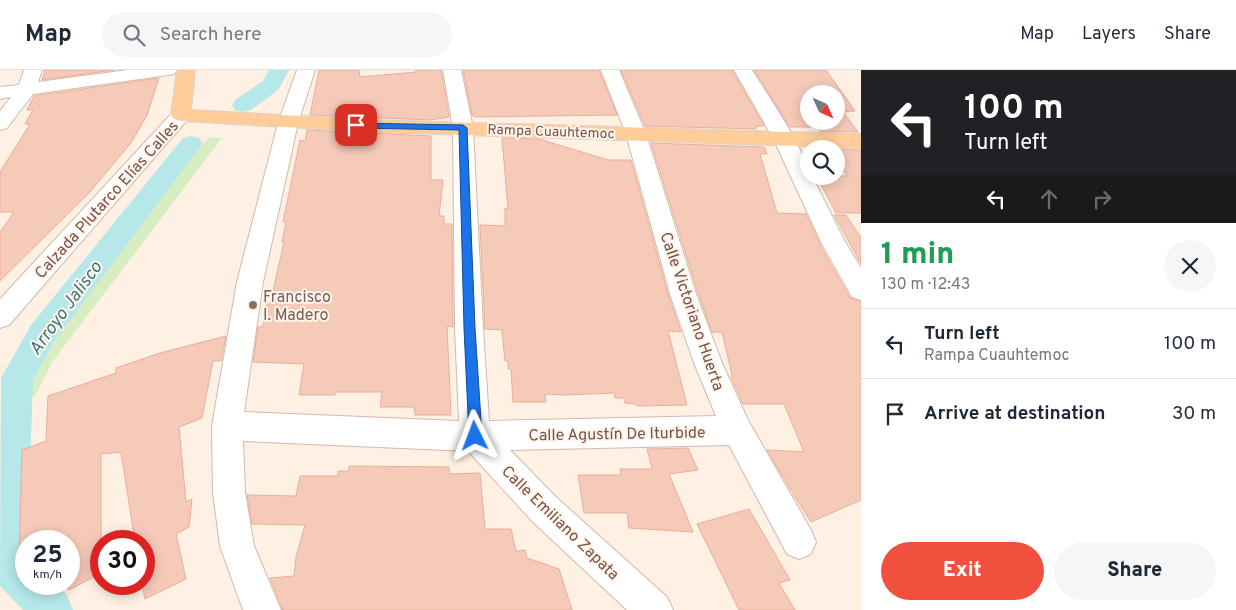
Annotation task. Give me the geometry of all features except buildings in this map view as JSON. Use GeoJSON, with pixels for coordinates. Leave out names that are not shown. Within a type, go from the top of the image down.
{"type":"FeatureCollection","features":[{"type":"Feature","properties":{"kind":"main road","name":"Calzada Plutarco Elías Calles"},"geometry":{"type":"LineString","coordinates":[[181,115],[186,70]]}},
{"type":"Feature","properties":{"kind":"main road","name":"Rampa Cuauhtemoc"},"geometry":{"type":"LineString","coordinates":[[181,115],[288,122],[861,141]]}},
{"type":"Feature","properties":{"kind":"street"},"geometry":{"type":"LineString","coordinates":[[0,124],[26,91],[33,70]]}},
{"type":"Feature","properties":{"kind":"street"},"geometry":{"type":"LineString","coordinates":[[0,93],[26,91],[168,70]]}},
{"type":"Feature","properties":{"kind":"street"},"geometry":{"type":"LineString","coordinates":[[262,610],[253,592],[237,546],[229,492],[227,426],[250,282],[288,122],[306,70]]}},
{"type":"Feature","properties":{"kind":"street"},"geometry":{"type":"LineString","coordinates":[[452,70],[463,128],[469,328],[475,436]]}},
{"type":"Feature","properties":{"kind":"street","name":"Calle Victoriano Huerta"},"geometry":{"type":"LineString","coordinates":[[610,70],[636,134],[684,294],[708,363],[737,430],[799,542]]}},
{"type":"Feature","properties":{"kind":"street"},"geometry":{"type":"LineString","coordinates":[[743,70],[783,138],[835,246],[861,290]]}},
{"type":"Feature","properties":{"kind":"street","name":"Calzada Plutarco Elías Calles"},"geometry":{"type":"LineString","coordinates":[[0,318],[181,115]]}},
{"type":"Feature","properties":{"kind":"street","name":"Calle Agustín De Iturbide"},"geometry":{"type":"LineString","coordinates":[[227,426],[475,436],[737,430]]}},
{"type":"Feature","properties":{"kind":"street","name":"Calle Emiliano Zapata"},"geometry":{"type":"LineString","coordinates":[[475,436],[545,510],[654,610]]}},
{"type":"Feature","properties":{"kind":"green space"},"geometry":{"type":"Polygon","coordinates":[[[210,137],[222,138],[53,361],[35,396],[25,399],[27,374],[46,343],[199,148],[210,137]]]}},
{"type":"Feature","properties":{"kind":"waterway","name":"Arroyo Jalisco"},"geometry":{"type":"LineString","coordinates":[[243,105],[272,85],[279,70]]}},
{"type":"Feature","properties":{"kind":"waterway","name":"Arroyo Jalisco"},"geometry":{"type":"LineString","coordinates":[[15,572],[11,568],[8,533],[17,378],[42,334],[191,143]]}},
{"type":"Feature","properties":{"kind":"waterway","name":"Arroyo Jalisco"},"geometry":{"type":"LineString","coordinates":[[38,595],[52,610]]}},
{"type":"Feature","properties":{"kind":"place","name":"Francisco I. Madero"},"geometry":{"type":"Point","coordinates":[253,305]}},
{"type":"Feature","properties":{"kind":"route"},"geometry":{"type":"LineString","coordinates":[[356,125],[463,128],[469,328],[475,436]]}}]}
